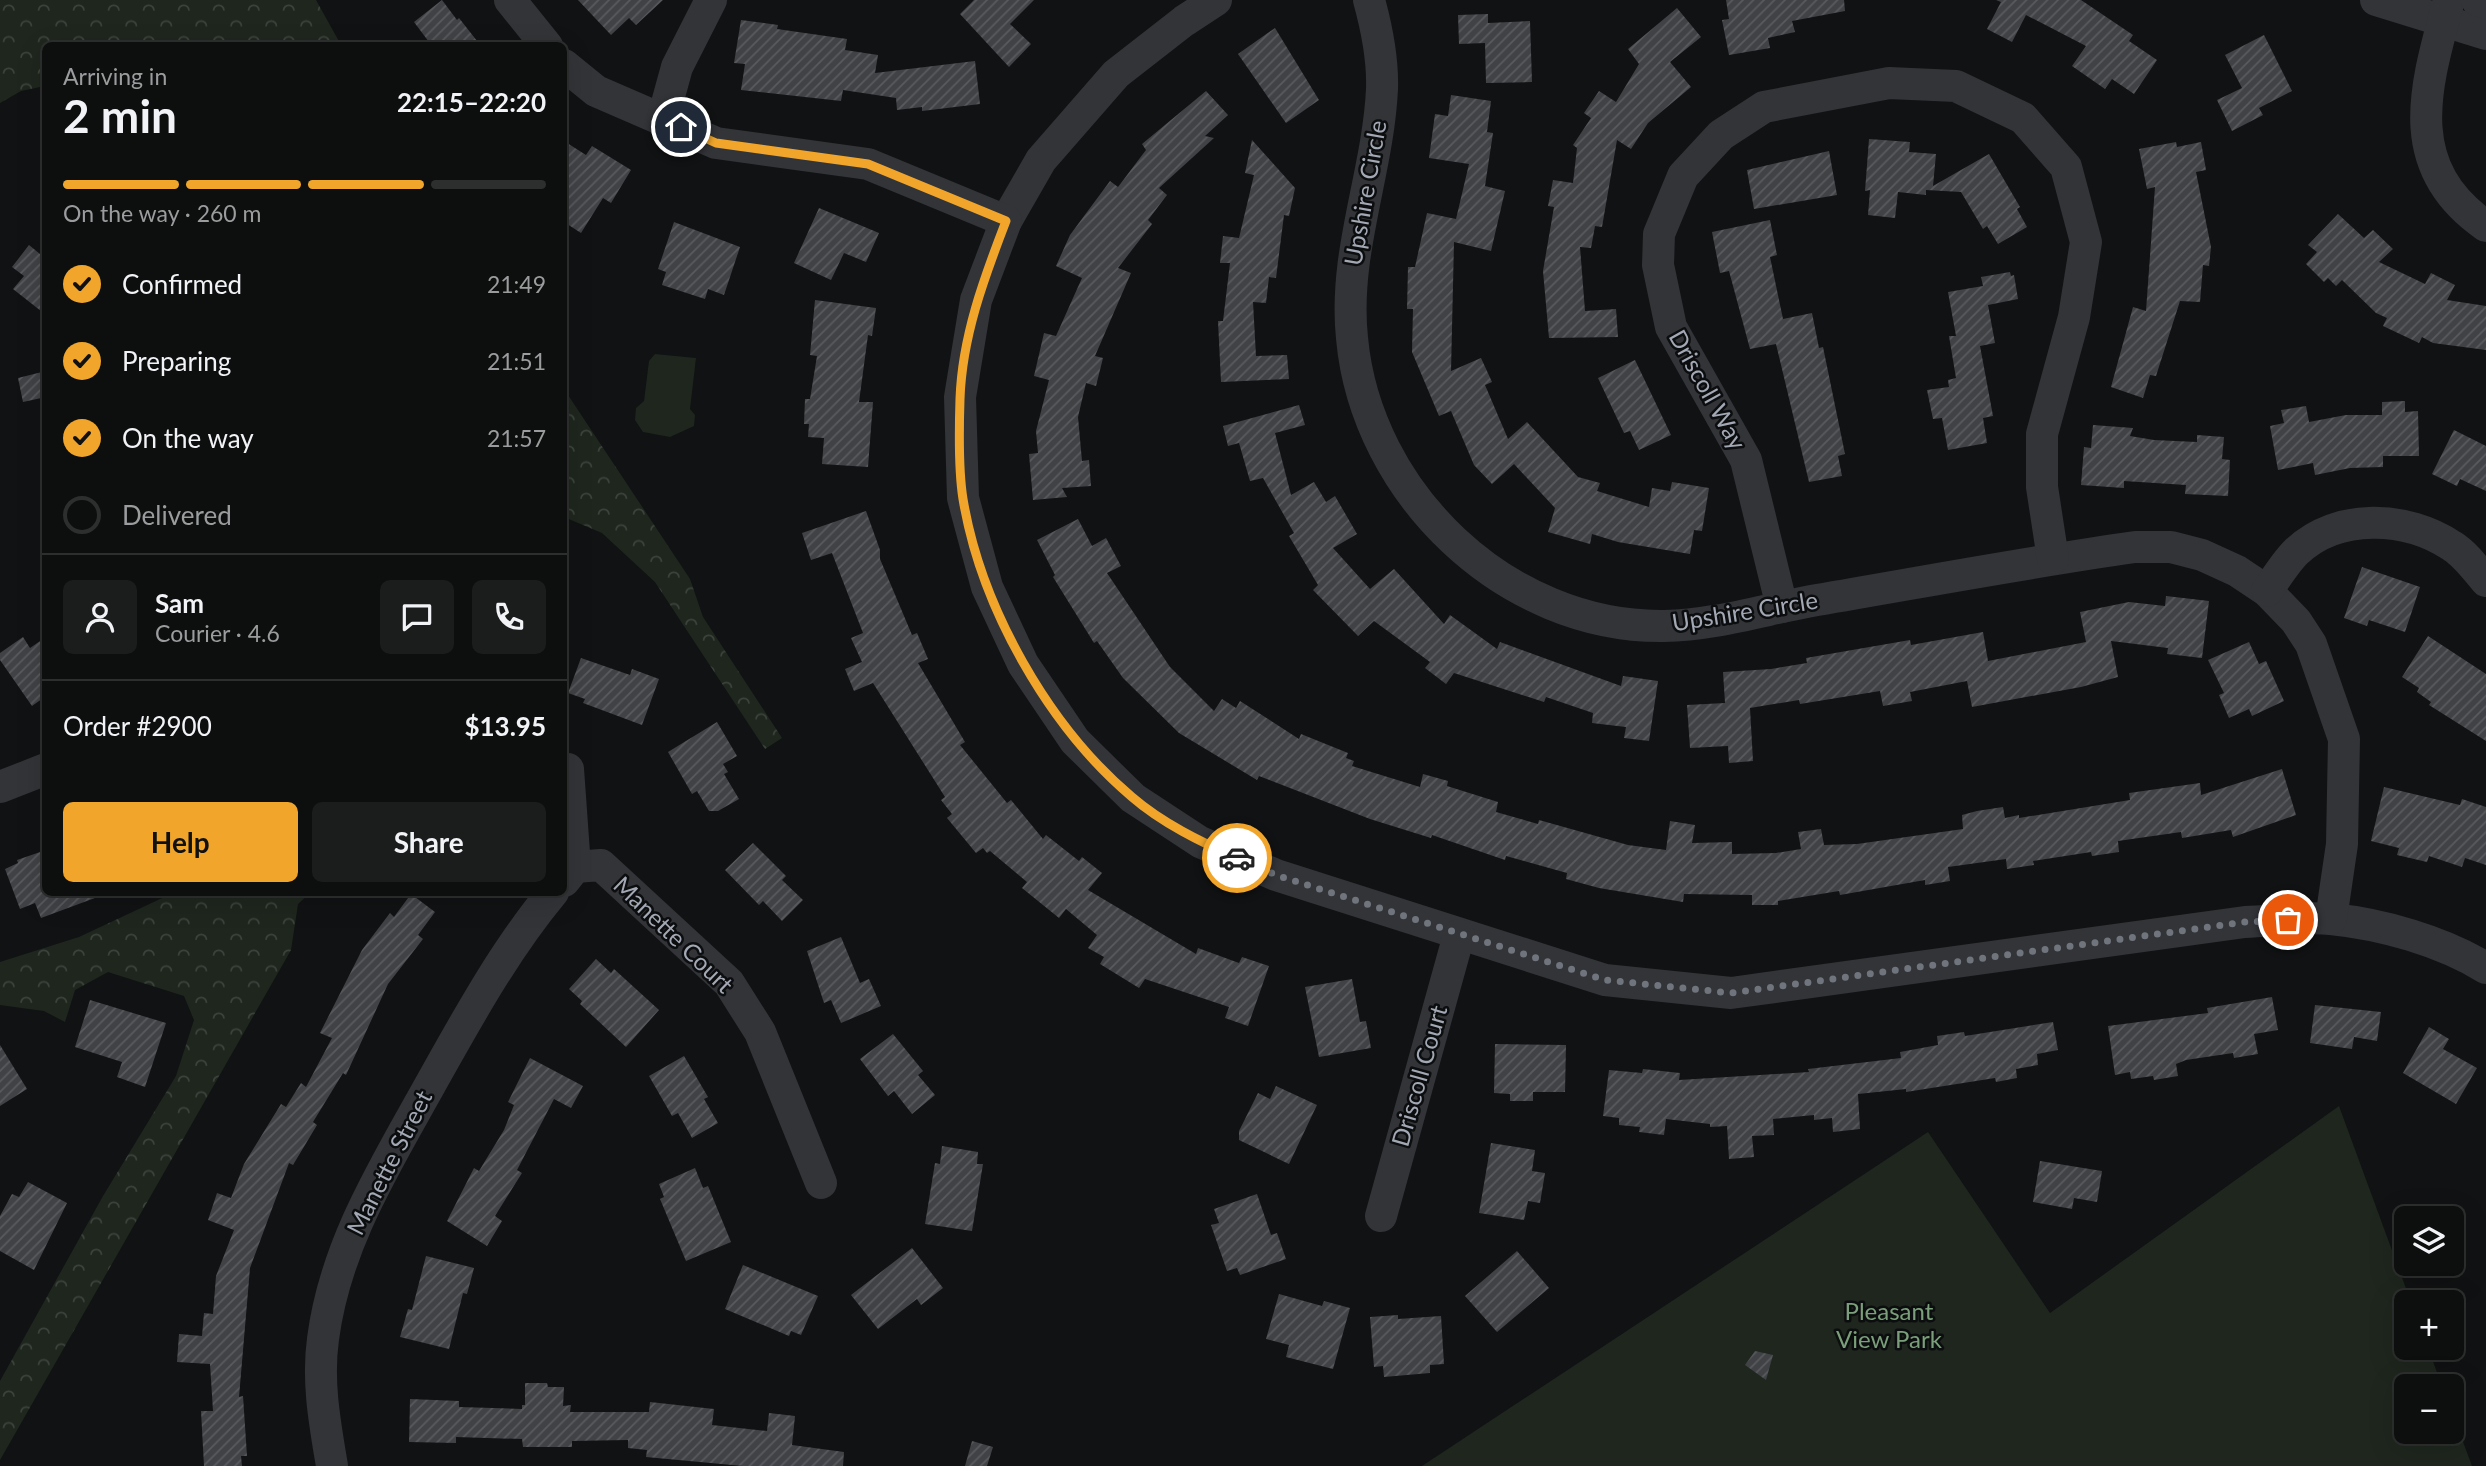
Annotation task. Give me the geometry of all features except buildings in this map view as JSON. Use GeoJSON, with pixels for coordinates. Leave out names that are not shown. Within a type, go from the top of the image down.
{"type":"FeatureCollection","features":[{"type":"Feature","properties":{"kind":"street"},"geometry":{"type":"LineString","coordinates":[[510,0],[544,42]]}},
{"type":"Feature","properties":{"kind":"street"},"geometry":{"type":"LineString","coordinates":[[663,118],[677,67],[711,0]]}},
{"type":"Feature","properties":{"kind":"street"},"geometry":{"type":"LineString","coordinates":[[1216,0],[1184,21],[1116,74],[1041,160],[1006,221],[976,300],[960,397],[963,498],[988,587],[1023,664],[1075,741],[1133,798],[1200,842],[1276,875],[1605,980],[1731,993],[2245,922],[2330,919],[2403,933],[2486,968]]}},
{"type":"Feature","properties":{"kind":"street","name":"Upshire Circle"},"geometry":{"type":"LineString","coordinates":[[1369,0],[1380,41],[1382,87],[1376,140],[1350,291],[1352,338],[1358,380],[1387,456],[1410,493],[1450,539],[1494,573],[1565,608],[1611,622],[1663,626],[1713,622],[1782,607],[2135,547],[2171,547],[2202,555],[2237,571],[2267,591],[2296,621],[2311,644],[2344,739],[2342,844],[2330,919]]}},
{"type":"Feature","properties":{"kind":"street"},"geometry":{"type":"LineString","coordinates":[[2376,0],[2447,10],[2486,34]]}},
{"type":"Feature","properties":{"kind":"street"},"geometry":{"type":"LineString","coordinates":[[2477,0],[2486,3]]}},
{"type":"Feature","properties":{"kind":"street"},"geometry":{"type":"LineString","coordinates":[[2447,10],[2433,61],[2424,116],[2430,153],[2448,191],[2486,226]]}},
{"type":"Feature","properties":{"kind":"street"},"geometry":{"type":"LineString","coordinates":[[567,67],[596,91],[716,143],[868,164],[1006,221]]}},
{"type":"Feature","properties":{"kind":"street","name":"Driscoll Way"},"geometry":{"type":"LineString","coordinates":[[1782,607],[1746,460],[1671,327],[1658,265],[1659,234],[1683,176],[1721,135],[1764,107],[1889,83],[1956,86],[2023,118],[2066,167],[2086,242],[2074,317],[2042,435],[2042,487],[2053,559]]}},
{"type":"Feature","properties":{"kind":"street"},"geometry":{"type":"LineString","coordinates":[[2267,591],[2297,551],[2325,533],[2354,525],[2386,522],[2425,531],[2455,547],[2486,581]]}},
{"type":"Feature","properties":{"kind":"street"},"geometry":{"type":"LineString","coordinates":[[568,769],[569,874]]}},
{"type":"Feature","properties":{"kind":"street"},"geometry":{"type":"LineString","coordinates":[[0,787],[42,771]]}},
{"type":"Feature","properties":{"kind":"street","name":"Manette Court"},"geometry":{"type":"LineString","coordinates":[[569,874],[601,865],[729,984],[760,1032],[821,1183]]}},
{"type":"Feature","properties":{"kind":"street","name":"Manette Street"},"geometry":{"type":"LineString","coordinates":[[332,1466],[321,1403],[323,1352],[337,1271],[365,1202],[455,1041],[522,930],[551,896]]}},
{"type":"Feature","properties":{"kind":"street","name":"Driscoll Court"},"geometry":{"type":"LineString","coordinates":[[1381,1216],[1459,935]]}},
{"type":"Feature","properties":{"kind":"green space"},"geometry":{"type":"Polygon","coordinates":[[[0,0],[316,0],[339,42],[42,42],[42,87],[21,91],[0,103],[0,0]]]}},
{"type":"Feature","properties":{"kind":"green space"},"geometry":{"type":"Polygon","coordinates":[[[655,354],[696,358],[690,409],[695,415],[694,426],[670,437],[643,432],[635,420],[636,408],[644,401],[649,361],[655,354]]]}},
{"type":"Feature","properties":{"kind":"green space"},"geometry":{"type":"Polygon","coordinates":[[[567,394],[690,579],[703,617],[782,738],[765,749],[655,582],[602,533],[567,518],[567,394]]]}},
{"type":"Feature","properties":{"kind":"green space"},"geometry":{"type":"Polygon","coordinates":[[[167,896],[307,896],[298,904],[291,950],[0,1460],[0,1381],[103,1196],[176,1076],[194,1020],[184,996],[108,972],[75,990],[65,1022],[44,1011],[0,1005],[0,962],[79,937],[167,896]]]}},
{"type":"Feature","properties":{"kind":"green space","name":"Pleasant View Park"},"geometry":{"type":"Polygon","coordinates":[[[2339,1106],[2394,1256],[2394,1276],[2401,1276],[2407,1290],[2394,1290],[2394,1360],[2432,1360],[2438,1374],[2394,1374],[2394,1444],[2464,1444],[2472,1466],[1422,1466],[1928,1132],[2050,1313],[2339,1106]]]}},
{"type":"Feature","properties":{"kind":"way so far"},"geometry":{"type":"LineString","coordinates":[[1237,858],[1276,875],[1605,980],[1731,993],[2245,922],[2288,920]]}},
{"type":"Feature","properties":{"kind":"route"},"geometry":{"type":"LineString","coordinates":[[681,127],[716,143],[868,164],[1006,221],[976,300],[960,397],[963,498],[988,587],[1023,664],[1075,741],[1133,798],[1200,842],[1237,858]]}}]}
